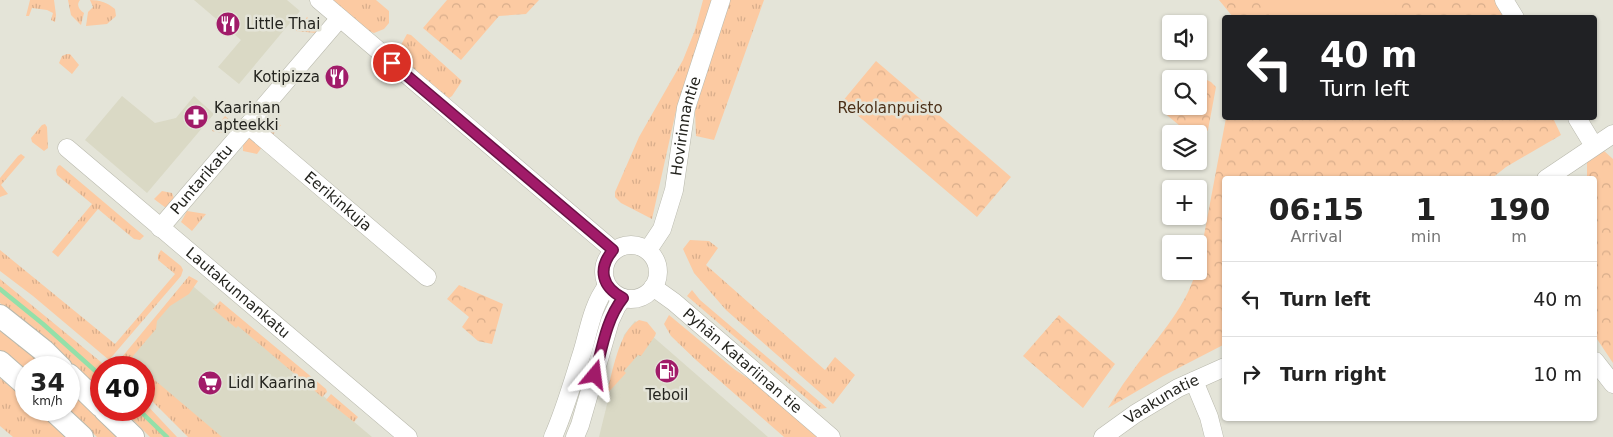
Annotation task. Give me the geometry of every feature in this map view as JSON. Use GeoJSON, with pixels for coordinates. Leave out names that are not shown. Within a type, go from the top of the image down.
{"type":"FeatureCollection","features":[{"type":"Feature","properties":{"kind":"main road"},"geometry":{"type":"LineString","coordinates":[[0,316],[49,356]]}},
{"type":"Feature","properties":{"kind":"main road"},"geometry":{"type":"LineString","coordinates":[[0,362],[15,375]]}},
{"type":"Feature","properties":{"kind":"main road"},"geometry":{"type":"LineString","coordinates":[[80,386],[90,395]]}},
{"type":"Feature","properties":{"kind":"main road"},"geometry":{"type":"LineString","coordinates":[[65,421],[82,437]]}},
{"type":"Feature","properties":{"kind":"main road"},"geometry":{"type":"LineString","coordinates":[[116,421],[133,437]]}},
{"type":"Feature","properties":{"kind":"street"},"geometry":{"type":"LineString","coordinates":[[318,0],[613,250]]}},
{"type":"Feature","properties":{"kind":"street","name":"Hovirinnantie"},"geometry":{"type":"LineString","coordinates":[[648,250],[662,229],[674,190],[686,108],[721,0]]}},
{"type":"Feature","properties":{"kind":"street"},"geometry":{"type":"LineString","coordinates":[[1504,0],[1513,15]]}},
{"type":"Feature","properties":{"kind":"street","name":"Puntarikatu"},"geometry":{"type":"LineString","coordinates":[[160,228],[340,18]]}},
{"type":"Feature","properties":{"kind":"street"},"geometry":{"type":"LineString","coordinates":[[1578,120],[1594,146]]}},
{"type":"Feature","properties":{"kind":"street","name":"Eerikinkuja"},"geometry":{"type":"LineString","coordinates":[[248,125],[427,277]]}},
{"type":"Feature","properties":{"kind":"street"},"geometry":{"type":"LineString","coordinates":[[1554,176],[1613,134]]}},
{"type":"Feature","properties":{"kind":"street","name":"Lautakunnankatu"},"geometry":{"type":"LineString","coordinates":[[67,148],[408,437]]}},
{"type":"Feature","properties":{"kind":"street"},"geometry":{"type":"LineString","coordinates":[[630,244],[648,250],[658,268],[658,278],[654,287],[645,295],[635,299],[623,298],[613,293],[607,286],[604,267],[607,258],[613,250],[630,244]]}},
{"type":"Feature","properties":{"kind":"street"},"geometry":{"type":"LineString","coordinates":[[554,437],[582,352],[592,313],[597,300],[607,286]]}},
{"type":"Feature","properties":{"kind":"street","name":"Pyhän Katariinan tie"},"geometry":{"type":"LineString","coordinates":[[654,287],[831,437]]}},
{"type":"Feature","properties":{"kind":"street"},"geometry":{"type":"LineString","coordinates":[[574,437],[583,417],[610,321],[623,298]]}},
{"type":"Feature","properties":{"kind":"street"},"geometry":{"type":"LineString","coordinates":[[1597,364],[1613,384]]}},
{"type":"Feature","properties":{"kind":"street","name":"Vaakunatie"},"geometry":{"type":"LineString","coordinates":[[1103,437],[1135,414],[1178,388],[1222,368]]}},
{"type":"Feature","properties":{"kind":"street"},"geometry":{"type":"LineString","coordinates":[[1194,381],[1214,437]]}},
{"type":"Feature","properties":{"kind":"shaded area"},"geometry":{"type":"Polygon","coordinates":[[[194,0],[287,0],[300,11],[239,84],[218,67],[241,40],[194,0]]]}},
{"type":"Feature","properties":{"kind":"shaded area"},"geometry":{"type":"Polygon","coordinates":[[[122,96],[155,123],[176,118],[194,96],[214,114],[147,193],[85,140],[122,96]]]}},
{"type":"Feature","properties":{"kind":"shaded area"},"geometry":{"type":"Polygon","coordinates":[[[188,282],[372,437],[212,437],[155,383],[155,356],[125,356],[188,282]]]}},
{"type":"Feature","properties":{"kind":"shaded area"},"geometry":{"type":"Polygon","coordinates":[[[635,321],[768,437],[599,437],[624,335],[635,321]]]}},
{"type":"Feature","properties":{"kind":"green space"},"geometry":{"type":"Polygon","coordinates":[[[30,0],[54,0],[55,22],[51,20],[53,13],[47,10],[32,8],[29,16],[26,16],[30,0]]]}},
{"type":"Feature","properties":{"kind":"green space"},"geometry":{"type":"Polygon","coordinates":[[[68,0],[80,0],[78,4],[84,13],[81,25],[71,15],[68,0]]]}},
{"type":"Feature","properties":{"kind":"green space"},"geometry":{"type":"Polygon","coordinates":[[[90,0],[110,5],[115,9],[116,16],[107,24],[86,26],[88,12],[93,7],[90,0]]]}},
{"type":"Feature","properties":{"kind":"green space"},"geometry":{"type":"Polygon","coordinates":[[[332,0],[376,0],[389,11],[389,23],[384,29],[374,33],[369,31],[332,0]]]}},
{"type":"Feature","properties":{"kind":"green space"},"geometry":{"type":"Polygon","coordinates":[[[447,0],[539,0],[526,14],[499,16],[461,60],[423,28],[447,0]]]}},
{"type":"Feature","properties":{"kind":"green space"},"geometry":{"type":"Polygon","coordinates":[[[703,0],[714,0],[676,111],[652,219],[621,203],[615,197],[615,192],[639,137],[683,60],[695,30],[703,0]]]}},
{"type":"Feature","properties":{"kind":"green space"},"geometry":{"type":"Polygon","coordinates":[[[729,0],[764,0],[714,140],[696,136],[695,111],[729,0]]]}},
{"type":"Feature","properties":{"kind":"green space"},"geometry":{"type":"Polygon","coordinates":[[[1219,0],[1495,0],[1506,15],[1231,15],[1219,0]]]}},
{"type":"Feature","properties":{"kind":"green space"},"geometry":{"type":"Polygon","coordinates":[[[1256,0],[1382,0],[1396,15],[1269,15],[1256,0]]]}},
{"type":"Feature","properties":{"kind":"green space"},"geometry":{"type":"Polygon","coordinates":[[[307,17],[320,28],[316,33],[296,31],[307,17]]]}},
{"type":"Feature","properties":{"kind":"green space"},"geometry":{"type":"Polygon","coordinates":[[[407,34],[411,35],[462,81],[452,96],[449,98],[397,55],[407,34]]]}},
{"type":"Feature","properties":{"kind":"green space"},"geometry":{"type":"Polygon","coordinates":[[[70,54],[79,65],[72,74],[59,63],[62,56],[70,54]]]}},
{"type":"Feature","properties":{"kind":"green space","name":"Rekolanpuisto"},"geometry":{"type":"Polygon","coordinates":[[[876,61],[1011,177],[977,217],[842,102],[876,61]]]}},
{"type":"Feature","properties":{"kind":"green space"},"geometry":{"type":"Polygon","coordinates":[[[1207,80],[1211,82],[1216,87],[1208,130],[1207,131],[1207,125],[1179,125],[1167,115],[1207,115],[1207,80]]]}},
{"type":"Feature","properties":{"kind":"green space"},"geometry":{"type":"Polygon","coordinates":[[[225,116],[237,126],[229,132],[212,131],[225,116]]]}},
{"type":"Feature","properties":{"kind":"green space"},"geometry":{"type":"Polygon","coordinates":[[[1226,120],[1554,120],[1561,135],[1506,167],[1495,176],[1222,176],[1222,346],[1163,376],[1108,408],[1126,380],[1176,313],[1193,280],[1207,280],[1207,235],[1204,235],[1226,120]]]}},
{"type":"Feature","properties":{"kind":"green space"},"geometry":{"type":"Polygon","coordinates":[[[262,122],[281,125],[271,137],[259,126],[262,122]]]}},
{"type":"Feature","properties":{"kind":"green space"},"geometry":{"type":"Polygon","coordinates":[[[45,124],[47,127],[48,148],[44,151],[32,142],[31,138],[45,124]]]}},
{"type":"Feature","properties":{"kind":"green space"},"geometry":{"type":"Polygon","coordinates":[[[250,136],[262,147],[257,154],[243,151],[243,145],[250,136]]]}},
{"type":"Feature","properties":{"kind":"green space"},"geometry":{"type":"Polygon","coordinates":[[[1603,150],[1613,159],[1613,363],[1597,339],[1597,176],[1587,176],[1587,160],[1603,150]]]}},
{"type":"Feature","properties":{"kind":"green space"},"geometry":{"type":"Polygon","coordinates":[[[21,154],[25,157],[1,185],[8,194],[0,197],[0,178],[21,154]]]}},
{"type":"Feature","properties":{"kind":"green space"},"geometry":{"type":"Polygon","coordinates":[[[60,165],[144,236],[140,240],[134,239],[98,209],[58,257],[52,252],[92,204],[57,175],[56,170],[60,165]]]}},
{"type":"Feature","properties":{"kind":"green space"},"geometry":{"type":"Polygon","coordinates":[[[162,191],[172,193],[175,201],[166,208],[154,199],[162,191]]]}},
{"type":"Feature","properties":{"kind":"green space"},"geometry":{"type":"Polygon","coordinates":[[[187,211],[206,214],[192,231],[181,222],[187,211]]]}},
{"type":"Feature","properties":{"kind":"green space"},"geometry":{"type":"Polygon","coordinates":[[[690,240],[709,241],[718,248],[706,265],[825,370],[835,357],[855,375],[833,404],[726,310],[694,273],[683,249],[690,240]]]}},
{"type":"Feature","properties":{"kind":"green space"},"geometry":{"type":"Polygon","coordinates":[[[0,250],[115,344],[175,274],[158,260],[161,250],[181,266],[183,270],[181,276],[112,356],[104,356],[0,271],[0,250]]]}},
{"type":"Feature","properties":{"kind":"green space"},"geometry":{"type":"Polygon","coordinates":[[[189,276],[198,281],[189,294],[170,306],[157,321],[156,329],[133,356],[123,356],[189,276]]]}},
{"type":"Feature","properties":{"kind":"green space"},"geometry":{"type":"Polygon","coordinates":[[[0,279],[94,356],[90,356],[90,381],[80,372],[80,356],[62,356],[0,303],[0,279]]]}},
{"type":"Feature","properties":{"kind":"green space"},"geometry":{"type":"Polygon","coordinates":[[[459,285],[503,304],[492,344],[478,341],[462,327],[469,317],[447,299],[459,285]]]}},
{"type":"Feature","properties":{"kind":"green space"},"geometry":{"type":"Polygon","coordinates":[[[692,290],[700,300],[827,408],[819,409],[687,296],[692,290]]]}},
{"type":"Feature","properties":{"kind":"green space"},"geometry":{"type":"Polygon","coordinates":[[[220,301],[326,389],[327,392],[322,397],[238,326],[236,328],[213,309],[220,301]]]}},
{"type":"Feature","properties":{"kind":"green space"},"geometry":{"type":"Polygon","coordinates":[[[669,315],[734,369],[755,383],[819,437],[784,437],[671,336],[664,324],[669,315]]]}},
{"type":"Feature","properties":{"kind":"green space"},"geometry":{"type":"Polygon","coordinates":[[[1059,315],[1115,364],[1083,408],[1023,356],[1059,315]]]}},
{"type":"Feature","properties":{"kind":"green space"},"geometry":{"type":"Polygon","coordinates":[[[639,320],[647,322],[656,333],[655,336],[641,356],[638,355],[624,371],[626,373],[606,395],[621,343],[632,325],[639,320]]]}},
{"type":"Feature","properties":{"kind":"green space"},"geometry":{"type":"Polygon","coordinates":[[[0,328],[34,356],[15,356],[15,363],[0,350],[0,328]]]}},
{"type":"Feature","properties":{"kind":"green space"},"geometry":{"type":"Polygon","coordinates":[[[0,378],[15,391],[15,421],[50,421],[67,437],[13,437],[0,426],[0,378]]]}},
{"type":"Feature","properties":{"kind":"green space"},"geometry":{"type":"Polygon","coordinates":[[[155,380],[222,437],[188,437],[155,404],[155,380]]]}},
{"type":"Feature","properties":{"kind":"green space"},"geometry":{"type":"Polygon","coordinates":[[[331,394],[358,417],[354,422],[326,400],[331,394]]]}},
{"type":"Feature","properties":{"kind":"green space"},"geometry":{"type":"Polygon","coordinates":[[[80,397],[90,406],[90,421],[106,421],[123,437],[97,437],[80,421],[80,397]]]}},
{"type":"Feature","properties":{"kind":"green space"},"geometry":{"type":"Polygon","coordinates":[[[155,414],[177,437],[150,437],[134,421],[155,421],[155,414]]]}},
{"type":"Feature","properties":{"kind":"waterway"},"geometry":{"type":"LineString","coordinates":[[0,289],[90,366]]}},
{"type":"Feature","properties":{"kind":"waterway"},"geometry":{"type":"LineString","coordinates":[[150,421],[167,437]]}},
{"type":"Feature","properties":{"kind":"place","name":"Little Thai"},"geometry":{"type":"Point","coordinates":[228,24]}},
{"type":"Feature","properties":{"kind":"place","name":"Kotipizza"},"geometry":{"type":"Point","coordinates":[337,77]}},
{"type":"Feature","properties":{"kind":"place","name":"Kaarinan apteekki"},"geometry":{"type":"Point","coordinates":[196,117]}},
{"type":"Feature","properties":{"kind":"place","name":"Teboil"},"geometry":{"type":"Point","coordinates":[667,371]}},
{"type":"Feature","properties":{"kind":"place","name":"Lidl Kaarina"},"geometry":{"type":"Point","coordinates":[210,383]}},
{"type":"Feature","properties":{"kind":"route"},"geometry":{"type":"LineString","coordinates":[[392,63],[613,250],[607,258],[604,276],[607,286],[613,293],[623,298],[610,321],[595,375]]}}]}
